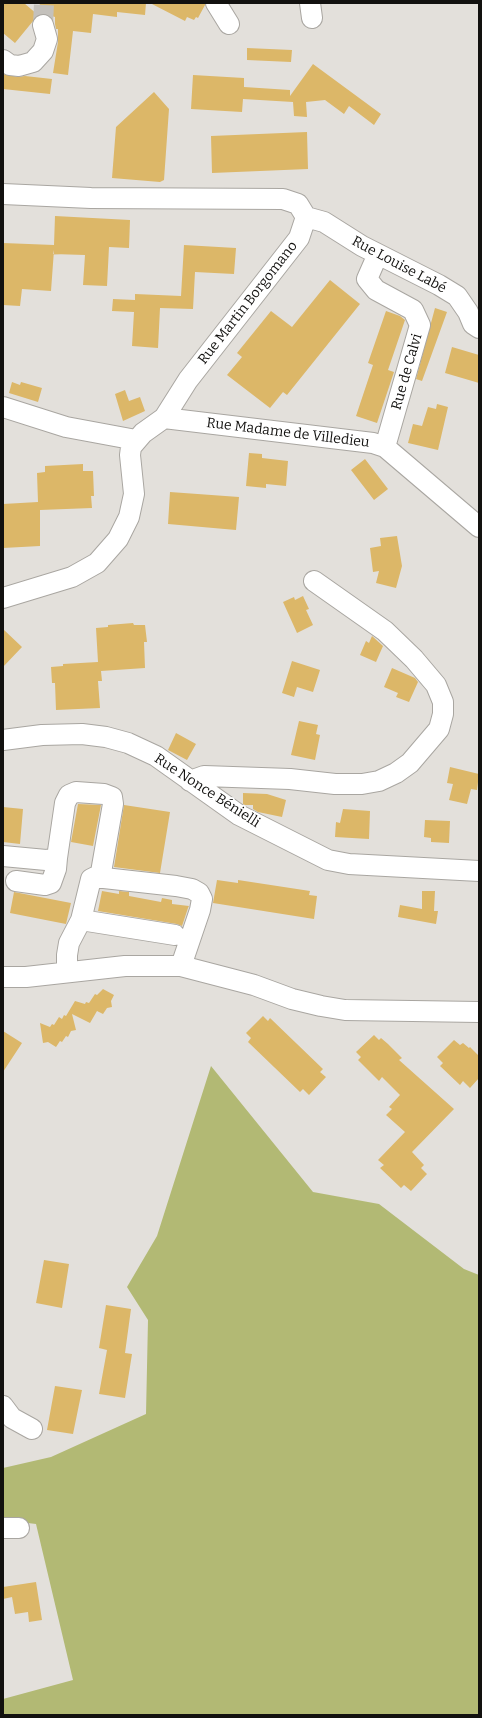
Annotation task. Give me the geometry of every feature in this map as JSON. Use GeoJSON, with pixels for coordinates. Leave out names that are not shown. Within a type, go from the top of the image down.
{"type":"FeatureCollection","features":[{"type":"Feature","properties":{"kind":"street"},"geometry":{"type":"LineString","coordinates":[[216,3],[229,24]]}},
{"type":"Feature","properties":{"kind":"street"},"geometry":{"type":"LineString","coordinates":[[3,60],[10,65],[19,66],[34,62],[43,52],[47,39],[42,25]]}},
{"type":"Feature","properties":{"kind":"street"},"geometry":{"type":"LineString","coordinates":[[3,194],[91,198],[283,199],[298,204],[306,217]]}},
{"type":"Feature","properties":{"kind":"street","name":"Rue Louise Labé"},"geometry":{"type":"LineString","coordinates":[[306,217],[324,222],[378,254],[439,285],[457,296],[468,312],[473,324],[479,328]]}},
{"type":"Feature","properties":{"kind":"street","name":"Rue Martin Borgomano"},"geometry":{"type":"LineString","coordinates":[[136,440],[164,418],[188,380],[299,238],[306,217]]}},
{"type":"Feature","properties":{"kind":"street","name":"Rue de Calvi"},"geometry":{"type":"LineString","coordinates":[[378,254],[367,279],[376,290],[413,310],[420,325],[385,447]]}},
{"type":"Feature","properties":{"kind":"street"},"geometry":{"type":"LineString","coordinates":[[3,407],[66,426],[136,440],[131,447],[130,455],[134,494],[129,517],[118,539],[97,563],[72,577],[3,598]]}},
{"type":"Feature","properties":{"kind":"street","name":"Rue Madame de Villedieu"},"geometry":{"type":"LineString","coordinates":[[164,418],[373,442],[385,447],[479,527]]}},
{"type":"Feature","properties":{"kind":"street"},"geometry":{"type":"LineString","coordinates":[[190,781],[204,776],[290,779],[335,784],[362,784],[379,782],[396,773],[410,763],[439,729],[443,714],[443,702],[436,685],[414,659],[385,631],[314,581]]}},
{"type":"Feature","properties":{"kind":"street","name":"Rue Nonce Bénielli"},"geometry":{"type":"LineString","coordinates":[[3,740],[42,734],[82,734],[106,736],[128,742],[156,756],[239,815],[328,860],[349,864],[479,871]]}},
{"type":"Feature","properties":{"kind":"street"},"geometry":{"type":"LineString","coordinates":[[16,880],[45,885],[51,883],[56,869],[66,803],[69,795],[76,792],[104,794],[112,797],[113,804],[100,878]]}},
{"type":"Feature","properties":{"kind":"street"},"geometry":{"type":"LineString","coordinates":[[3,856],[46,860],[57,858]]}},
{"type":"Feature","properties":{"kind":"street"},"geometry":{"type":"LineString","coordinates":[[67,972],[69,943],[81,920],[91,879],[100,878],[176,886],[192,889],[199,893],[202,899],[200,910],[181,966]]}},
{"type":"Feature","properties":{"kind":"street"},"geometry":{"type":"LineString","coordinates":[[81,920],[175,935]]}},
{"type":"Feature","properties":{"kind":"street"},"geometry":{"type":"LineString","coordinates":[[3,977],[26,977],[125,966],[181,966],[254,985],[292,999],[345,1010],[479,1012]]}},
{"type":"Feature","properties":{"kind":"street"},"geometry":{"type":"LineString","coordinates":[[3,1406],[12,1418],[32,1429]]}},
{"type":"Feature","properties":{"kind":"green space"},"geometry":{"type":"Polygon","coordinates":[[[211,1066],[313,1192],[379,1204],[464,1269],[479,1275],[479,1715],[3,1715],[3,1699],[73,1680],[36,1524],[3,1520],[3,1468],[51,1457],[146,1414],[148,1320],[127,1287],[157,1236],[211,1066]]]}},
{"type":"Feature","properties":{"kind":"building"},"geometry":{"type":"Polygon","coordinates":[[[3,3],[24,3],[38,15],[15,43],[3,33],[3,3]]]}},
{"type":"Feature","properties":{"kind":"building"},"geometry":{"type":"Polygon","coordinates":[[[40,3],[146,3],[145,15],[117,12],[117,17],[93,14],[91,33],[73,31],[68,75],[53,73],[58,42],[58,29],[56,29],[55,17],[45,14],[38,14],[40,3]]]}},
{"type":"Feature","properties":{"kind":"building"},"geometry":{"type":"Polygon","coordinates":[[[150,3],[205,3],[205,5],[198,18],[196,17],[194,20],[187,17],[185,21],[150,3]]]}},
{"type":"Feature","properties":{"kind":"building"},"geometry":{"type":"Polygon","coordinates":[[[247,48],[292,50],[291,62],[247,60],[247,48]]]}},
{"type":"Feature","properties":{"kind":"building"},"geometry":{"type":"Polygon","coordinates":[[[313,64],[381,114],[374,125],[349,106],[344,114],[325,100],[306,102],[307,117],[294,116],[293,102],[243,99],[242,112],[191,109],[193,75],[244,78],[244,87],[290,90],[290,96],[313,64]]]}},
{"type":"Feature","properties":{"kind":"building"},"geometry":{"type":"Polygon","coordinates":[[[3,74],[18,77],[25,76],[52,79],[50,94],[3,89],[3,74]]]}},
{"type":"Feature","properties":{"kind":"building"},"geometry":{"type":"Polygon","coordinates":[[[154,92],[169,109],[164,180],[160,182],[112,178],[116,127],[154,92]]]}},
{"type":"Feature","properties":{"kind":"building"},"geometry":{"type":"Polygon","coordinates":[[[307,132],[308,169],[212,173],[211,136],[307,132]]]}},
{"type":"Feature","properties":{"kind":"building"},"geometry":{"type":"Polygon","coordinates":[[[55,216],[130,220],[129,248],[109,247],[107,286],[83,285],[85,255],[54,254],[51,291],[22,289],[20,306],[3,305],[3,243],[54,245],[55,216]]]}},
{"type":"Feature","properties":{"kind":"building"},"geometry":{"type":"Polygon","coordinates":[[[184,245],[236,248],[234,274],[195,272],[193,309],[160,308],[158,348],[132,346],[134,312],[112,311],[113,299],[135,300],[135,294],[181,296],[184,245]]]}},
{"type":"Feature","properties":{"kind":"building"},"geometry":{"type":"Polygon","coordinates":[[[330,280],[360,304],[287,395],[283,392],[270,408],[227,375],[242,357],[237,353],[271,311],[292,327],[330,280]]]}},
{"type":"Feature","properties":{"kind":"building"},"geometry":{"type":"Polygon","coordinates":[[[435,308],[447,312],[422,381],[416,379],[435,308]]]}},
{"type":"Feature","properties":{"kind":"building"},"geometry":{"type":"Polygon","coordinates":[[[386,311],[400,316],[405,320],[388,370],[394,372],[377,423],[356,416],[373,365],[368,363],[386,311]]]}},
{"type":"Feature","properties":{"kind":"building"},"geometry":{"type":"Polygon","coordinates":[[[452,347],[479,355],[479,383],[445,373],[452,347]]]}},
{"type":"Feature","properties":{"kind":"building"},"geometry":{"type":"Polygon","coordinates":[[[12,382],[20,385],[21,382],[42,388],[38,402],[9,393],[12,382]]]}},
{"type":"Feature","properties":{"kind":"building"},"geometry":{"type":"Polygon","coordinates":[[[125,390],[129,401],[140,397],[145,411],[123,421],[115,394],[125,390]]]}},
{"type":"Feature","properties":{"kind":"building"},"geometry":{"type":"Polygon","coordinates":[[[437,404],[448,407],[438,450],[408,443],[413,424],[422,426],[428,407],[436,409],[437,404]]]}},
{"type":"Feature","properties":{"kind":"building"},"geometry":{"type":"Polygon","coordinates":[[[249,453],[262,454],[262,458],[288,461],[286,486],[266,484],[266,488],[246,486],[249,453]]]}},
{"type":"Feature","properties":{"kind":"building"},"geometry":{"type":"Polygon","coordinates":[[[365,459],[388,489],[374,500],[351,470],[365,459]]]}},
{"type":"Feature","properties":{"kind":"building"},"geometry":{"type":"Polygon","coordinates":[[[83,464],[83,471],[93,471],[94,496],[91,496],[92,508],[40,510],[40,546],[3,548],[3,504],[38,502],[37,473],[45,472],[45,466],[83,464]]]}},
{"type":"Feature","properties":{"kind":"building"},"geometry":{"type":"Polygon","coordinates":[[[170,492],[239,497],[236,530],[168,524],[170,492]]]}},
{"type":"Feature","properties":{"kind":"building"},"geometry":{"type":"Polygon","coordinates":[[[397,536],[402,566],[396,588],[376,583],[379,571],[373,572],[370,548],[381,546],[380,538],[397,536]]]}},
{"type":"Feature","properties":{"kind":"building"},"geometry":{"type":"Polygon","coordinates":[[[303,596],[309,609],[306,610],[313,625],[297,633],[283,602],[294,597],[295,600],[303,596]]]}},
{"type":"Feature","properties":{"kind":"building"},"geometry":{"type":"Polygon","coordinates":[[[133,623],[134,625],[145,625],[147,642],[144,642],[145,668],[101,671],[102,681],[98,681],[100,708],[56,710],[55,683],[52,683],[51,667],[63,666],[63,664],[98,662],[96,628],[108,627],[108,625],[133,623]]]}},
{"type":"Feature","properties":{"kind":"building"},"geometry":{"type":"Polygon","coordinates":[[[3,629],[22,647],[3,667],[3,629]]]}},
{"type":"Feature","properties":{"kind":"building"},"geometry":{"type":"Polygon","coordinates":[[[372,636],[383,646],[376,662],[360,655],[366,641],[369,643],[372,636]]]}},
{"type":"Feature","properties":{"kind":"building"},"geometry":{"type":"Polygon","coordinates":[[[292,661],[320,670],[313,692],[297,687],[294,697],[282,693],[292,661]]]}},
{"type":"Feature","properties":{"kind":"building"},"geometry":{"type":"Polygon","coordinates":[[[392,668],[415,678],[418,682],[409,702],[396,697],[398,693],[384,687],[392,668]]]}},
{"type":"Feature","properties":{"kind":"building"},"geometry":{"type":"Polygon","coordinates":[[[299,721],[318,725],[316,734],[320,735],[315,760],[291,755],[299,721]]]}},
{"type":"Feature","properties":{"kind":"building"},"geometry":{"type":"Polygon","coordinates":[[[176,733],[196,744],[187,760],[168,750],[176,733]]]}},
{"type":"Feature","properties":{"kind":"building"},"geometry":{"type":"Polygon","coordinates":[[[450,767],[479,774],[477,790],[471,789],[467,804],[449,800],[453,784],[447,783],[450,767]]]}},
{"type":"Feature","properties":{"kind":"building"},"geometry":{"type":"Polygon","coordinates":[[[243,793],[267,794],[286,800],[282,817],[258,812],[253,809],[253,805],[243,804],[243,793]]]}},
{"type":"Feature","properties":{"kind":"building"},"geometry":{"type":"Polygon","coordinates":[[[78,804],[101,805],[93,846],[71,842],[78,804]]]}},
{"type":"Feature","properties":{"kind":"building"},"geometry":{"type":"Polygon","coordinates":[[[124,805],[170,812],[160,873],[114,867],[124,805]]]}},
{"type":"Feature","properties":{"kind":"building"},"geometry":{"type":"Polygon","coordinates":[[[3,807],[23,809],[20,844],[3,842],[3,807]]]}},
{"type":"Feature","properties":{"kind":"building"},"geometry":{"type":"Polygon","coordinates":[[[343,809],[370,811],[369,839],[335,837],[336,822],[340,823],[343,809]]]}},
{"type":"Feature","properties":{"kind":"building"},"geometry":{"type":"Polygon","coordinates":[[[425,820],[450,821],[449,843],[431,842],[431,838],[424,837],[425,820]]]}},
{"type":"Feature","properties":{"kind":"building"},"geometry":{"type":"Polygon","coordinates":[[[217,880],[238,883],[238,880],[310,891],[309,895],[317,896],[314,919],[213,903],[217,880]]]}},
{"type":"Feature","properties":{"kind":"building"},"geometry":{"type":"Polygon","coordinates":[[[102,891],[119,894],[119,891],[129,892],[129,896],[161,902],[162,898],[172,900],[172,904],[189,906],[182,926],[98,911],[102,891]]]}},
{"type":"Feature","properties":{"kind":"building"},"geometry":{"type":"Polygon","coordinates":[[[422,891],[435,891],[434,911],[438,911],[436,924],[398,917],[400,905],[422,909],[422,891]]]}},
{"type":"Feature","properties":{"kind":"building"},"geometry":{"type":"Polygon","coordinates":[[[14,892],[71,903],[66,924],[10,913],[14,892]]]}},
{"type":"Feature","properties":{"kind":"building"},"geometry":{"type":"Polygon","coordinates":[[[103,989],[114,995],[111,1001],[112,1007],[107,1008],[103,1014],[97,1011],[90,1023],[72,1014],[76,1030],[71,1031],[68,1037],[66,1036],[62,1042],[60,1041],[56,1047],[48,1042],[43,1043],[40,1023],[50,1027],[52,1024],[54,1025],[59,1017],[62,1019],[64,1015],[66,1016],[75,1001],[85,1004],[86,1002],[89,1003],[95,994],[97,995],[103,989]]]}},
{"type":"Feature","properties":{"kind":"building"},"geometry":{"type":"Polygon","coordinates":[[[263,1016],[268,1021],[270,1018],[323,1069],[320,1072],[326,1077],[309,1095],[303,1089],[300,1092],[248,1042],[251,1038],[246,1033],[263,1016]]]}},
{"type":"Feature","properties":{"kind":"building"},"geometry":{"type":"Polygon","coordinates":[[[3,1031],[22,1043],[3,1072],[3,1031]]]}},
{"type":"Feature","properties":{"kind":"building"},"geometry":{"type":"Polygon","coordinates":[[[374,1035],[379,1040],[381,1038],[388,1044],[402,1058],[399,1060],[454,1109],[412,1152],[424,1165],[421,1168],[427,1174],[411,1191],[404,1185],[401,1188],[380,1168],[384,1165],[378,1160],[405,1132],[386,1115],[392,1109],[389,1107],[400,1095],[382,1077],[379,1081],[358,1060],[361,1057],[356,1052],[374,1035]]]}},
{"type":"Feature","properties":{"kind":"building"},"geometry":{"type":"Polygon","coordinates":[[[454,1040],[460,1045],[463,1043],[469,1048],[470,1047],[479,1056],[479,1078],[470,1088],[463,1081],[460,1085],[440,1066],[443,1063],[437,1057],[454,1040]]]}},
{"type":"Feature","properties":{"kind":"building"},"geometry":{"type":"Polygon","coordinates":[[[44,1260],[69,1264],[62,1308],[36,1303],[44,1260]]]}},
{"type":"Feature","properties":{"kind":"building"},"geometry":{"type":"Polygon","coordinates":[[[106,1305],[131,1309],[125,1353],[132,1354],[125,1398],[99,1394],[107,1350],[99,1348],[106,1305]]]}},
{"type":"Feature","properties":{"kind":"building"},"geometry":{"type":"Polygon","coordinates":[[[55,1386],[82,1390],[73,1434],[47,1430],[55,1386]]]}},
{"type":"Feature","properties":{"kind":"building"},"geometry":{"type":"Polygon","coordinates":[[[36,1582],[42,1620],[29,1622],[28,1612],[15,1614],[12,1597],[3,1599],[3,1587],[36,1582]]]}},
{"type":"Feature","properties":{"kind":"tunnel"},"geometry":{"type":"LineString","coordinates":[[43,25],[44,3]]}}]}
